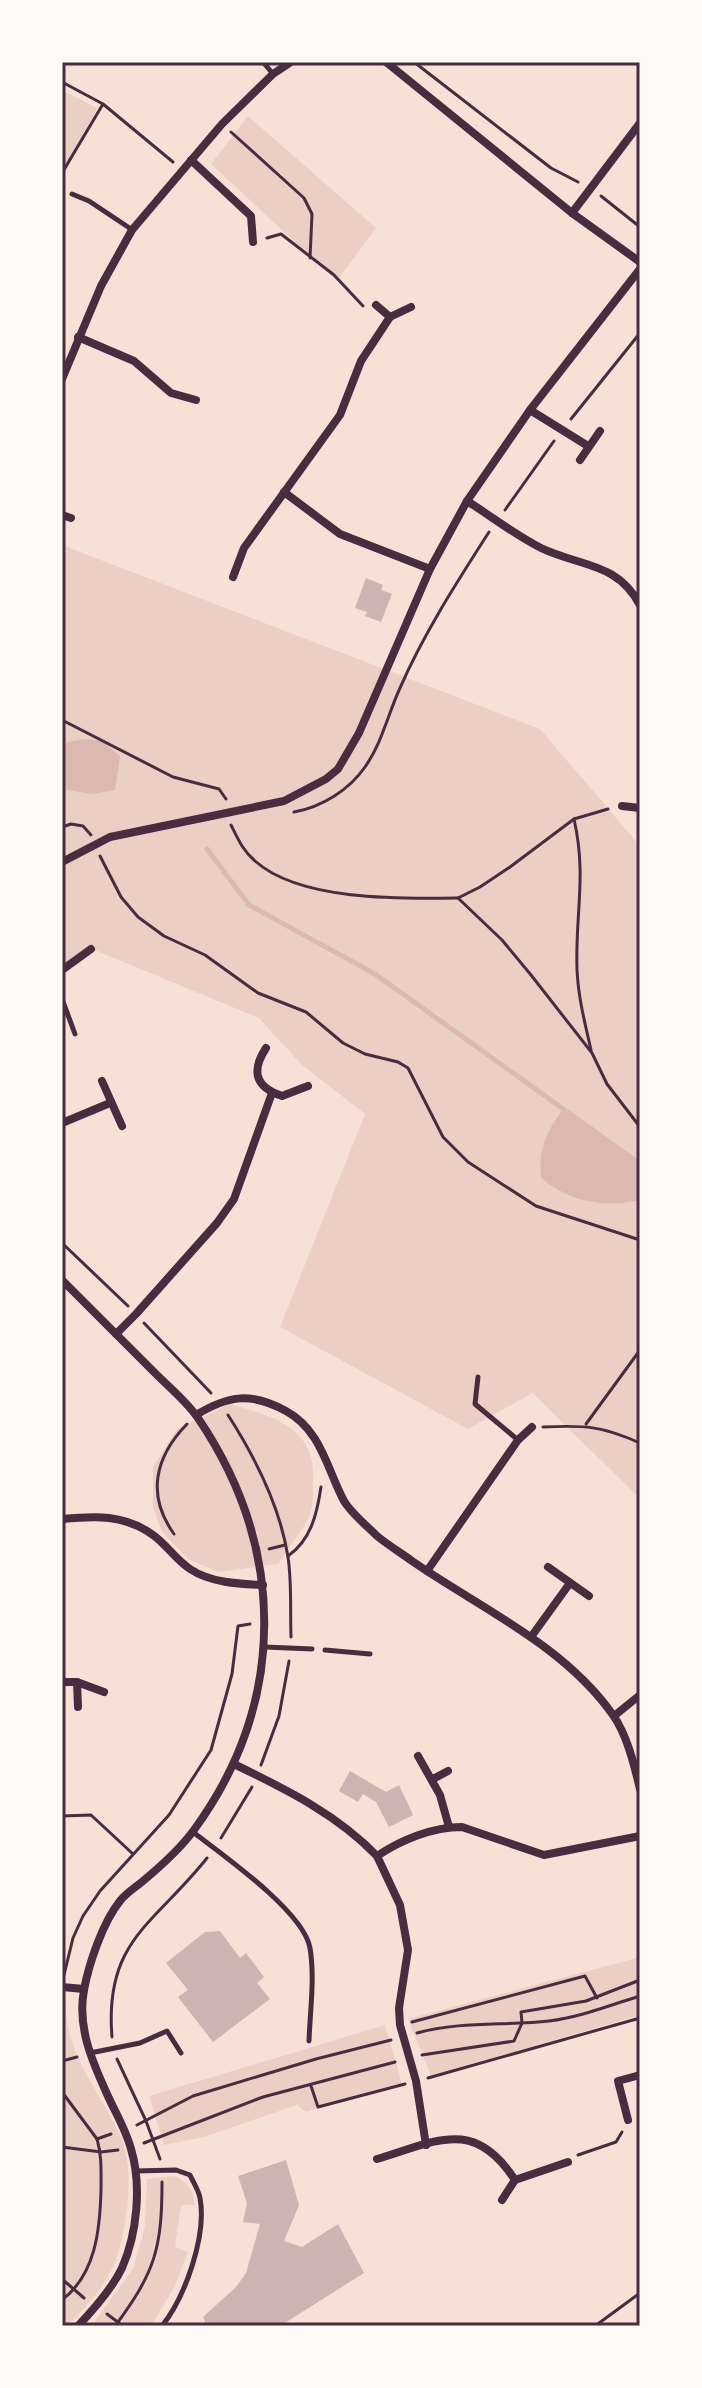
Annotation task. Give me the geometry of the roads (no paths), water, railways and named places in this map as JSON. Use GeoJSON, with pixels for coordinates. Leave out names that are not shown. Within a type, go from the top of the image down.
{"type":"FeatureCollection","features":[{"type":"Feature","properties":{"kind":"street"},"geometry":{"type":"LineString","coordinates":[[62,379],[101,286],[132,230],[222,124],[273,74],[291,62]]}},
{"type":"Feature","properties":{"kind":"street"},"geometry":{"type":"LineString","coordinates":[[386,62],[572,213],[640,262]]}},
{"type":"Feature","properties":{"kind":"street"},"geometry":{"type":"LineString","coordinates":[[572,213],[640,123]]}},
{"type":"Feature","properties":{"kind":"street"},"geometry":{"type":"LineString","coordinates":[[191,160],[251,216],[253,242]]}},
{"type":"Feature","properties":{"kind":"street"},"geometry":{"type":"LineString","coordinates":[[62,862],[110,837],[284,801],[326,779],[338,769],[359,733],[430,569],[467,501],[530,410],[640,269]]}},
{"type":"Feature","properties":{"kind":"street"},"geometry":{"type":"LineString","coordinates":[[376,305],[390,317]]}},
{"type":"Feature","properties":{"kind":"street"},"geometry":{"type":"LineString","coordinates":[[233,577],[244,548],[340,415],[361,361],[390,317],[411,307]]}},
{"type":"Feature","properties":{"kind":"street"},"geometry":{"type":"LineString","coordinates":[[78,337],[134,361],[171,393],[196,400]]}},
{"type":"Feature","properties":{"kind":"street"},"geometry":{"type":"LineString","coordinates":[[530,410],[588,446]]}},
{"type":"Feature","properties":{"kind":"street"},"geometry":{"type":"LineString","coordinates":[[580,460],[600,431]]}},
{"type":"Feature","properties":{"kind":"street"},"geometry":{"type":"LineString","coordinates":[[284,492],[340,534],[430,569]]}},
{"type":"Feature","properties":{"kind":"street"},"geometry":{"type":"LineString","coordinates":[[467,501],[538,546],[608,571],[630,587],[640,605]]}},
{"type":"Feature","properties":{"kind":"street"},"geometry":{"type":"LineString","coordinates":[[622,806],[640,808]]}},
{"type":"Feature","properties":{"kind":"street"},"geometry":{"type":"LineString","coordinates":[[62,970],[91,949]]}},
{"type":"Feature","properties":{"kind":"street"},"geometry":{"type":"LineString","coordinates":[[266,1048],[258,1059],[257,1075],[262,1086],[282,1096],[308,1086]]}},
{"type":"Feature","properties":{"kind":"street"},"geometry":{"type":"LineString","coordinates":[[102,1081],[122,1126]]}},
{"type":"Feature","properties":{"kind":"street"},"geometry":{"type":"LineString","coordinates":[[116,1334],[217,1223],[234,1199],[272,1093]]}},
{"type":"Feature","properties":{"kind":"street"},"geometry":{"type":"LineString","coordinates":[[62,1123],[110,1103]]}},
{"type":"Feature","properties":{"kind":"street"},"geometry":{"type":"LineString","coordinates":[[62,1280],[196,1415],[234,1477],[257,1551],[265,1623],[260,1681],[234,1764],[193,1832],[166,1862],[120,1901],[97,1944],[84,1989],[81,2012],[88,2054],[131,2148],[135,2171],[135,2219],[122,2268],[78,2326]]}},
{"type":"Feature","properties":{"kind":"street"},"geometry":{"type":"LineString","coordinates":[[196,1415],[232,1397],[257,1399],[288,1412],[316,1437],[346,1504],[379,1537],[531,1637],[578,1676],[614,1716],[632,1757],[640,1789]]}},
{"type":"Feature","properties":{"kind":"street"},"geometry":{"type":"LineString","coordinates":[[427,1571],[518,1440],[532,1427]]}},
{"type":"Feature","properties":{"kind":"street"},"geometry":{"type":"LineString","coordinates":[[62,1519],[98,1516],[127,1520],[153,1535],[191,1570],[228,1583],[263,1585]]}},
{"type":"Feature","properties":{"kind":"street"},"geometry":{"type":"LineString","coordinates":[[548,1567],[589,1596]]}},
{"type":"Feature","properties":{"kind":"street"},"geometry":{"type":"LineString","coordinates":[[531,1637],[570,1583]]}},
{"type":"Feature","properties":{"kind":"street"},"geometry":{"type":"LineString","coordinates":[[62,1682],[77,1682],[104,1692]]}},
{"type":"Feature","properties":{"kind":"street"},"geometry":{"type":"LineString","coordinates":[[77,1682],[78,1707]]}},
{"type":"Feature","properties":{"kind":"street"},"geometry":{"type":"LineString","coordinates":[[614,1716],[640,1695]]}},
{"type":"Feature","properties":{"kind":"street"},"geometry":{"type":"LineString","coordinates":[[418,1756],[433,1779],[449,1827]]}},
{"type":"Feature","properties":{"kind":"street"},"geometry":{"type":"LineString","coordinates":[[234,1764],[300,1797],[360,1838],[377,1856],[400,1905],[408,1950],[399,2008],[400,2025],[416,2081],[426,2145]]}},
{"type":"Feature","properties":{"kind":"street"},"geometry":{"type":"LineString","coordinates":[[433,1779],[448,1771]]}},
{"type":"Feature","properties":{"kind":"street"},"geometry":{"type":"LineString","coordinates":[[377,1856],[392,1846],[449,1827],[462,1827],[544,1855],[640,1836]]}},
{"type":"Feature","properties":{"kind":"street"},"geometry":{"type":"LineString","coordinates":[[62,1985],[84,1989]]}},
{"type":"Feature","properties":{"kind":"street"},"geometry":{"type":"LineString","coordinates":[[628,2120],[618,2081],[640,2075]]}},
{"type":"Feature","properties":{"kind":"street"},"geometry":{"type":"LineString","coordinates":[[377,2159],[453,2137],[494,2151],[515,2180]]}},
{"type":"Feature","properties":{"kind":"street"},"geometry":{"type":"LineString","coordinates":[[502,2200],[515,2180],[568,2162]]}},
{"type":"Feature","properties":{"kind":"lane"},"geometry":{"type":"LineString","coordinates":[[263,62],[273,74]]}},
{"type":"Feature","properties":{"kind":"lane"},"geometry":{"type":"LineString","coordinates":[[72,194],[89,201],[132,230]]}},
{"type":"Feature","properties":{"kind":"lane"},"geometry":{"type":"LineString","coordinates":[[62,999],[75,1034]]}},
{"type":"Feature","properties":{"kind":"lane"},"geometry":{"type":"LineString","coordinates":[[478,1377],[475,1404],[518,1440]]}},
{"type":"Feature","properties":{"kind":"lane"},"geometry":{"type":"LineString","coordinates":[[265,1647],[312,1649]]}},
{"type":"Feature","properties":{"kind":"lane"},"geometry":{"type":"LineString","coordinates":[[325,1650],[370,1654]]}},
{"type":"Feature","properties":{"kind":"lane"},"geometry":{"type":"LineString","coordinates":[[193,1832],[292,1914],[310,1945],[309,2041]]}},
{"type":"Feature","properties":{"kind":"lane"},"geometry":{"type":"LineString","coordinates":[[88,2054],[113,2051],[167,2031],[181,2053]]}},
{"type":"Feature","properties":{"kind":"lane"},"geometry":{"type":"LineString","coordinates":[[135,2171],[162,2170],[190,2175],[200,2198],[200,2236],[187,2279],[172,2314],[162,2326]]}},
{"type":"Feature","properties":{"kind":"waterway"},"geometry":{"type":"LineString","coordinates":[[207,849],[249,905],[375,974],[640,1164]]}}]}
